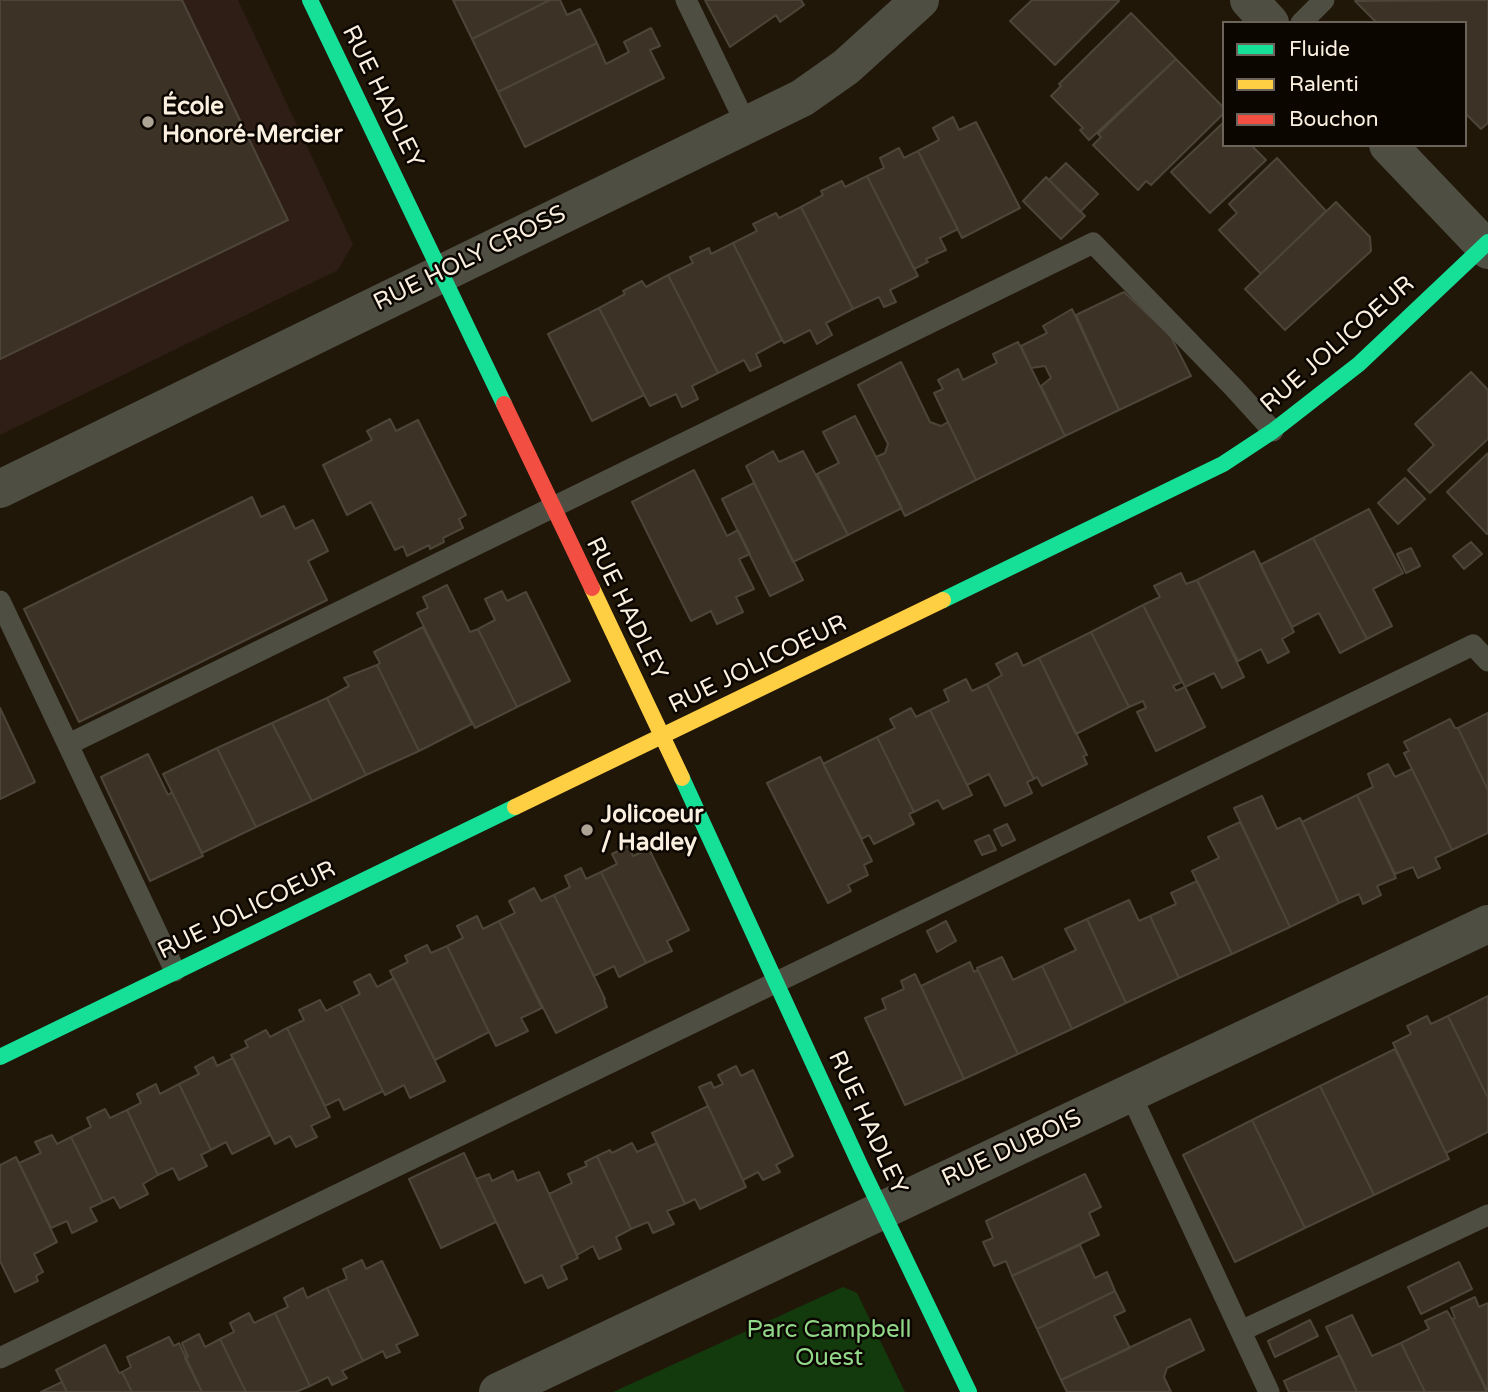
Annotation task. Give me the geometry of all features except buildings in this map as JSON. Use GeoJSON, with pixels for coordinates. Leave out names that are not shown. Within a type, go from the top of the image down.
{"type":"FeatureCollection","features":[{"type":"Feature","properties":{"kind":"street","name":"RUE HADLEY"},"geometry":{"type":"LineString","coordinates":[[310,0],[663,736],[969,1392]]}},
{"type":"Feature","properties":{"kind":"street","name":"RUE HOLY CROSS"},"geometry":{"type":"LineString","coordinates":[[0,489],[802,98],[846,66],[920,0]]}},
{"type":"Feature","properties":{"kind":"street"},"geometry":{"type":"LineString","coordinates":[[1249,0],[1268,21]]}},
{"type":"Feature","properties":{"kind":"street"},"geometry":{"type":"LineString","coordinates":[[1390,147],[1487,246]]}},
{"type":"Feature","properties":{"kind":"street","name":"RUE JOLICOEUR"},"geometry":{"type":"LineString","coordinates":[[0,1057],[1223,464],[1273,431],[1359,363],[1487,246]]}},
{"type":"Feature","properties":{"kind":"street","name":"RUE DUBOIS"},"geometry":{"type":"LineString","coordinates":[[498,1392],[1488,924]]}},
{"type":"Feature","properties":{"kind":"lane"},"geometry":{"type":"LineString","coordinates":[[686,0],[747,125]]}},
{"type":"Feature","properties":{"kind":"lane"},"geometry":{"type":"LineString","coordinates":[[1303,21],[1324,0]]}},
{"type":"Feature","properties":{"kind":"lane"},"geometry":{"type":"LineString","coordinates":[[69,744],[1093,243],[1234,387],[1273,431]]}},
{"type":"Feature","properties":{"kind":"lane"},"geometry":{"type":"LineString","coordinates":[[0,601],[175,971]]}},
{"type":"Feature","properties":{"kind":"lane"},"geometry":{"type":"LineString","coordinates":[[0,1359],[1473,645],[1488,661]]}},
{"type":"Feature","properties":{"kind":"lane"},"geometry":{"type":"LineString","coordinates":[[1130,1093],[1269,1392]]}},
{"type":"Feature","properties":{"kind":"lane"},"geometry":{"type":"LineString","coordinates":[[1241,1331],[1488,1215]]}},
{"type":"Feature","properties":{"kind":"shaded area","name":"École Honoré-Mercier"},"geometry":{"type":"Polygon","coordinates":[[[0,0],[238,0],[353,244],[338,270],[0,435],[0,0]]]}},
{"type":"Feature","properties":{"kind":"green space","name":"Parc Campbell Ouest"},"geometry":{"type":"Polygon","coordinates":[[[843,1287],[857,1293],[905,1392],[613,1392],[843,1287]]]}},
{"type":"Feature","properties":{"kind":"traffic: fast"},"geometry":{"type":"LineString","coordinates":[[310,0],[504,404]]}},
{"type":"Feature","properties":{"kind":"traffic: fast"},"geometry":{"type":"LineString","coordinates":[[943,600],[1223,464],[1273,431],[1359,364],[1488,242]]}},
{"type":"Feature","properties":{"kind":"traffic: fast"},"geometry":{"type":"LineString","coordinates":[[682,778],[860,1165],[969,1392]]}},
{"type":"Feature","properties":{"kind":"traffic: fast"},"geometry":{"type":"LineString","coordinates":[[0,1057],[515,807]]}},
{"type":"Feature","properties":{"kind":"traffic: slow"},"geometry":{"type":"LineString","coordinates":[[592,588],[682,778]]}},
{"type":"Feature","properties":{"kind":"traffic: slow"},"geometry":{"type":"LineString","coordinates":[[515,807],[943,600]]}},
{"type":"Feature","properties":{"kind":"traffic: jam"},"geometry":{"type":"LineString","coordinates":[[504,404],[592,588]]}},
{"type":"Feature","properties":{"kind":"place","name":"École Honoré-Mercier"},"geometry":{"type":"Point","coordinates":[148,122]}},
{"type":"Feature","properties":{"kind":"place","name":"Jolicoeur / Hadley"},"geometry":{"type":"Point","coordinates":[587,830]}}]}
